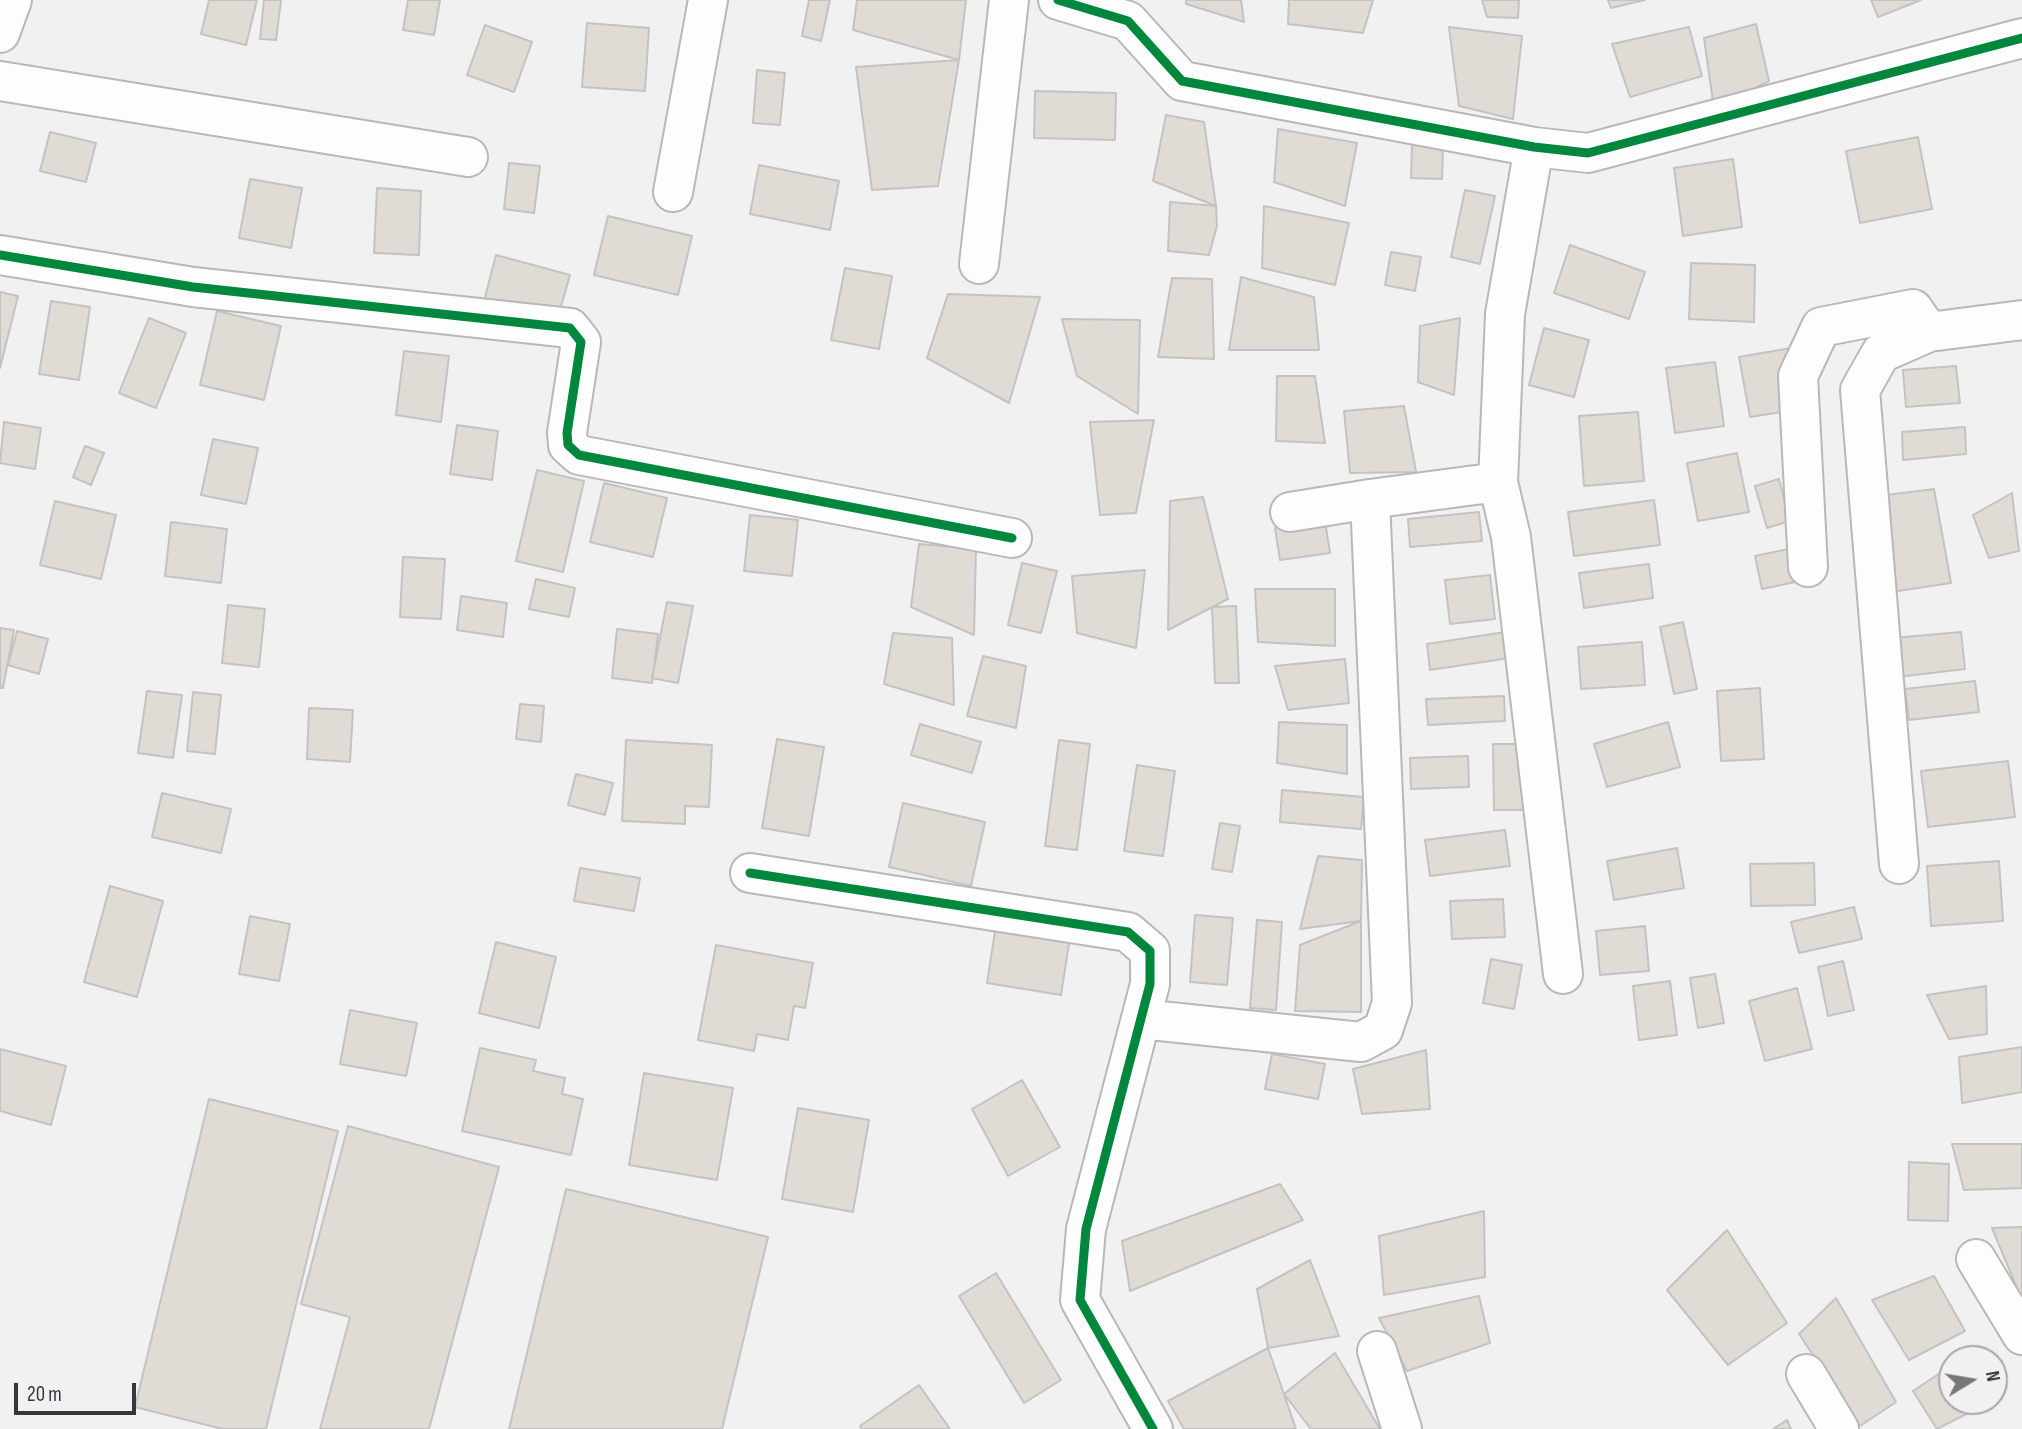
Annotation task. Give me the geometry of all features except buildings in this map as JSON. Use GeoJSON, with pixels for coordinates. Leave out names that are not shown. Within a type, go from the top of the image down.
{"type":"FeatureCollection","features":[{"type":"Feature","properties":{"kind":"street"},"geometry":{"type":"LineString","coordinates":[[0,33],[12,0]]}},
{"type":"Feature","properties":{"kind":"street"},"geometry":{"type":"LineString","coordinates":[[673,192],[708,0]]}},
{"type":"Feature","properties":{"kind":"street"},"geometry":{"type":"LineString","coordinates":[[979,264],[1009,0]]}},
{"type":"Feature","properties":{"kind":"street"},"geometry":{"type":"LineString","coordinates":[[1058,0],[1128,21],[1182,80],[1534,147],[1588,153],[2022,38]]}},
{"type":"Feature","properties":{"kind":"street"},"geometry":{"type":"LineString","coordinates":[[0,81],[468,157]]}},
{"type":"Feature","properties":{"kind":"street"},"geometry":{"type":"LineString","coordinates":[[1534,147],[1505,314],[1498,482],[1511,537],[1563,974]]}},
{"type":"Feature","properties":{"kind":"street"},"geometry":{"type":"LineString","coordinates":[[0,255],[193,286],[570,328],[581,342],[567,433],[568,445],[579,455],[1012,538]]}},
{"type":"Feature","properties":{"kind":"street"},"geometry":{"type":"LineString","coordinates":[[1808,568],[1798,376],[1821,327],[1913,309],[1929,332]]}},
{"type":"Feature","properties":{"kind":"street"},"geometry":{"type":"LineString","coordinates":[[1899,863],[1860,390],[1881,353],[1929,332],[2022,320]]}},
{"type":"Feature","properties":{"kind":"street"},"geometry":{"type":"LineString","coordinates":[[1290,512],[1498,482]]}},
{"type":"Feature","properties":{"kind":"street"},"geometry":{"type":"LineString","coordinates":[[1141,1019],[1361,1042],[1382,1030],[1392,1003],[1370,499]]}},
{"type":"Feature","properties":{"kind":"street"},"geometry":{"type":"LineString","coordinates":[[750,873],[1128,932],[1150,951],[1150,984],[1086,1229],[1080,1300],[1153,1429]]}},
{"type":"Feature","properties":{"kind":"street"},"geometry":{"type":"LineString","coordinates":[[1976,1259],[2022,1335]]}},
{"type":"Feature","properties":{"kind":"street"},"geometry":{"type":"LineString","coordinates":[[1377,1351],[1402,1429]]}},
{"type":"Feature","properties":{"kind":"street"},"geometry":{"type":"LineString","coordinates":[[1806,1374],[1839,1429]]}},
{"type":"Feature","properties":{"kind":"cycle path"},"geometry":{"type":"LineString","coordinates":[[1058,0],[1128,21],[1182,81],[1534,147],[1588,153],[2022,38]]}},
{"type":"Feature","properties":{"kind":"cycle path"},"geometry":{"type":"LineString","coordinates":[[0,255],[193,287],[570,328],[581,342],[567,433],[568,445],[579,455],[1012,538]]}},
{"type":"Feature","properties":{"kind":"cycle path"},"geometry":{"type":"LineString","coordinates":[[750,873],[1128,932],[1150,951],[1150,984],[1086,1229],[1080,1300],[1153,1429]]}}]}
